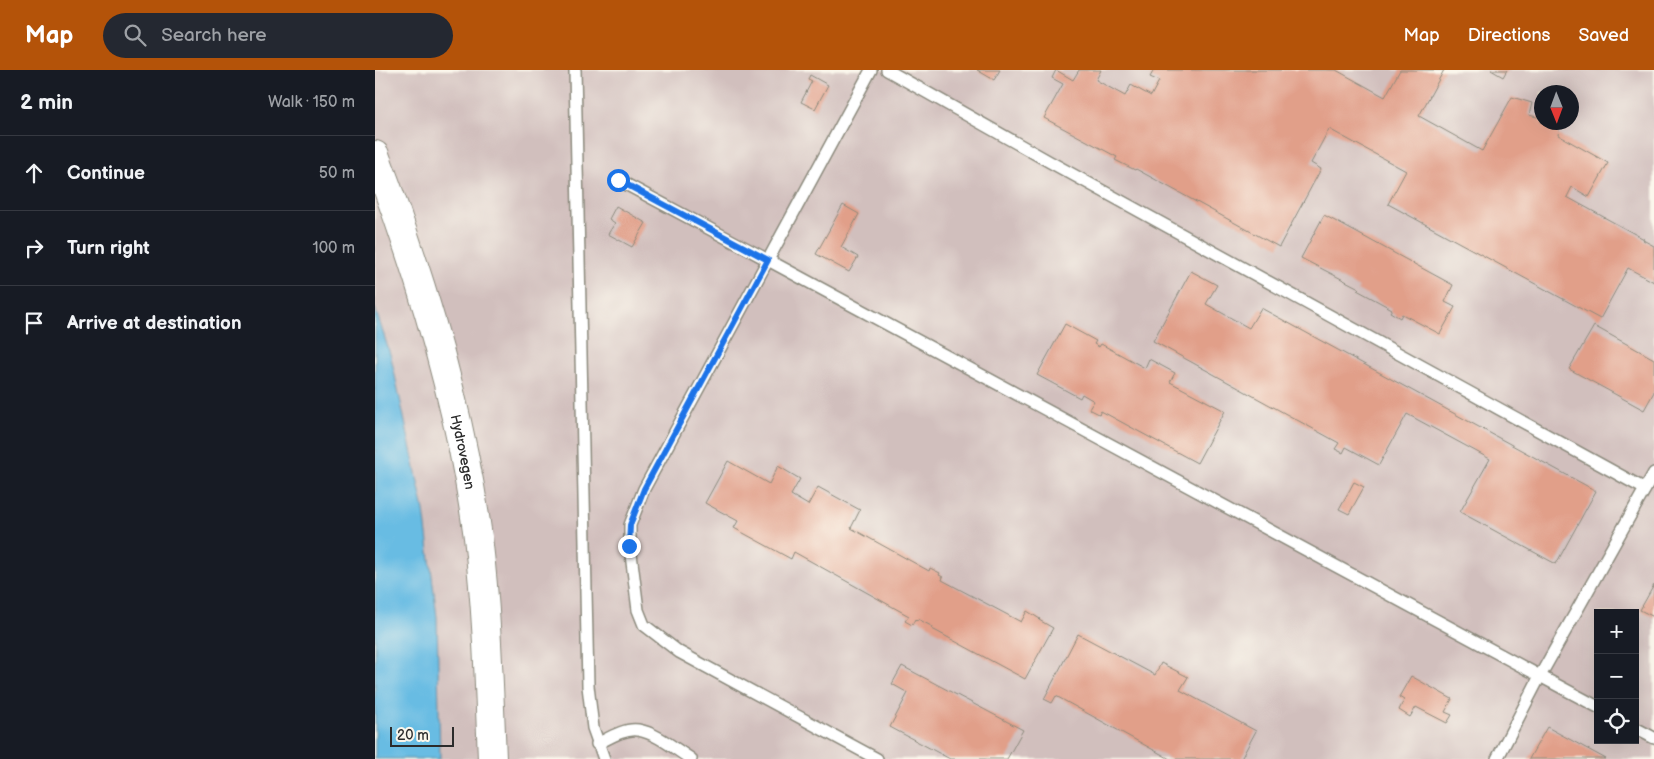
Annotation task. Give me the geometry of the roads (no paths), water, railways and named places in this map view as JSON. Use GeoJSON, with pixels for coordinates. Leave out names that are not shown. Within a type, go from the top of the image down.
{"type":"FeatureCollection","features":[{"type":"Feature","properties":{"kind":"street","name":"Hydrovegen"},"geometry":{"type":"LineString","coordinates":[[375,155],[398,214],[426,300],[447,380],[463,453],[479,555],[488,654],[492,759]]}},
{"type":"Feature","properties":{"kind":"lane"},"geometry":{"type":"LineString","coordinates":[[575,70],[588,686],[593,728],[597,744],[604,759]]}},
{"type":"Feature","properties":{"kind":"lane"},"geometry":{"type":"LineString","coordinates":[[871,70],[644,489],[630,525],[629,546],[639,610],[644,624],[679,652],[877,759]]}},
{"type":"Feature","properties":{"kind":"lane"},"geometry":{"type":"LineString","coordinates":[[887,70],[1645,489]]}},
{"type":"Feature","properties":{"kind":"lane"},"geometry":{"type":"LineString","coordinates":[[618,180],[1594,705]]}},
{"type":"Feature","properties":{"kind":"lane"},"geometry":{"type":"LineString","coordinates":[[1497,759],[1540,676],[1654,472]]}},
{"type":"Feature","properties":{"kind":"lane"},"geometry":{"type":"LineString","coordinates":[[597,744],[626,732],[638,730],[652,735],[691,759]]}},
{"type":"Feature","properties":{"kind":"lane"},"geometry":{"type":"LineString","coordinates":[[1639,730],[1654,738]]}},
{"type":"Feature","properties":{"kind":"water"},"geometry":{"type":"Polygon","coordinates":[[[375,308],[391,357],[424,510],[437,617],[440,759],[375,759],[375,308]]]}}]}
